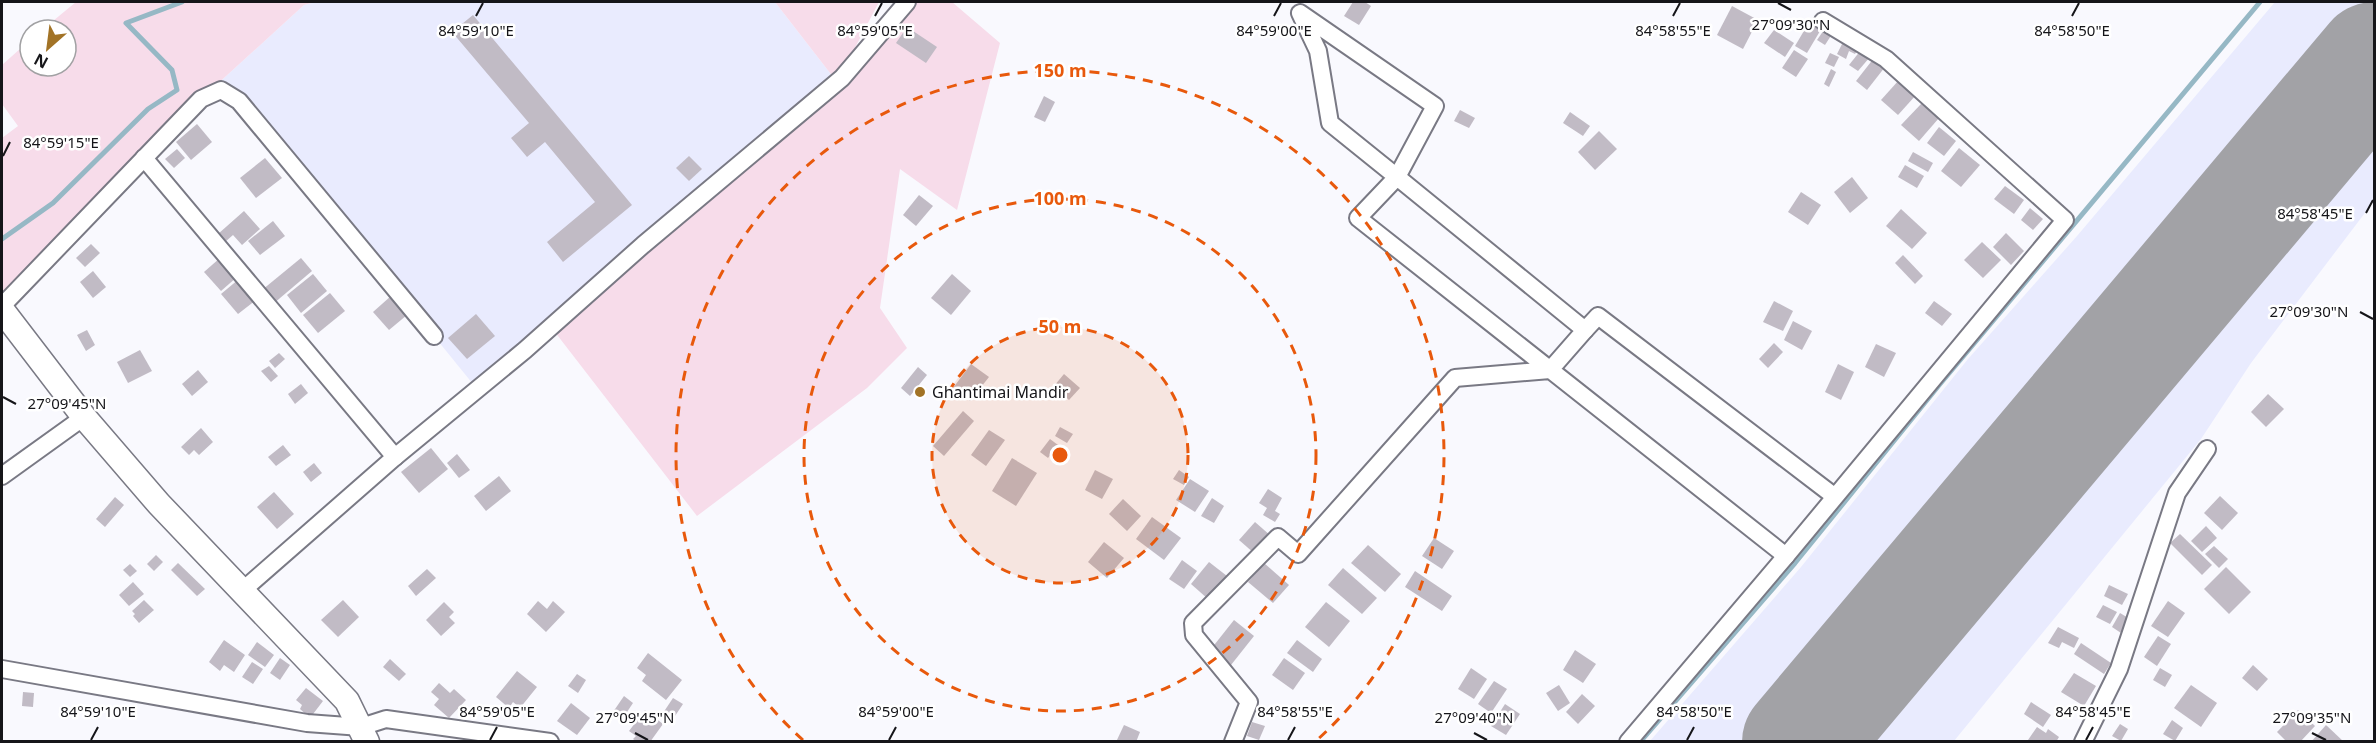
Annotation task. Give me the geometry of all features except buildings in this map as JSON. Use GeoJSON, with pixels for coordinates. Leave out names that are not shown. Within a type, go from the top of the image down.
{"type":"FeatureCollection","features":[{"type":"Feature","properties":{"kind":"main road"},"geometry":{"type":"LineString","coordinates":[[2,308],[84,417],[159,504],[347,701],[364,734]]}},
{"type":"Feature","properties":{"kind":"street"},"geometry":{"type":"LineString","coordinates":[[242,591],[395,457],[525,350],[644,245],[837,82],[907,2]]}},
{"type":"Feature","properties":{"kind":"street"},"geometry":{"type":"LineString","coordinates":[[1303,7],[1318,51],[1330,123],[1585,330]]}},
{"type":"Feature","properties":{"kind":"street"},"geometry":{"type":"LineString","coordinates":[[1303,7],[1435,106],[1396,177],[1358,218],[1786,556]]}},
{"type":"Feature","properties":{"kind":"street"},"geometry":{"type":"LineString","coordinates":[[1628,741],[1786,556],[2065,220],[1886,59],[1823,21]]}},
{"type":"Feature","properties":{"kind":"street"},"geometry":{"type":"LineString","coordinates":[[2,308],[201,99],[221,90],[239,101],[434,336]]}},
{"type":"Feature","properties":{"kind":"street"},"geometry":{"type":"LineString","coordinates":[[144,158],[395,457]]}},
{"type":"Feature","properties":{"kind":"street"},"geometry":{"type":"LineString","coordinates":[[1233,741],[1249,702],[1194,635],[1193,623],[1278,537],[1298,554],[1455,378],[1550,370],[1598,316],[1834,496]]}},
{"type":"Feature","properties":{"kind":"street"},"geometry":{"type":"LineString","coordinates":[[2,476],[84,417]]}},
{"type":"Feature","properties":{"kind":"street"},"geometry":{"type":"LineString","coordinates":[[2083,741],[2119,669],[2177,494],[2207,449]]}},
{"type":"Feature","properties":{"kind":"street"},"geometry":{"type":"LineString","coordinates":[[2,669],[364,734],[386,719],[549,741]]}},
{"type":"Feature","properties":{"kind":"shaded area"},"geometry":{"type":"Polygon","coordinates":[[[76,2],[315,2],[304,5],[201,99],[2,306],[2,138],[18,126],[2,104],[2,65],[18,51],[18,78],[78,78],[78,18],[57,18],[76,2]]]}},
{"type":"Feature","properties":{"kind":"shaded area"},"geometry":{"type":"Polygon","coordinates":[[[315,2],[775,2],[837,82],[477,389],[434,336],[221,90],[201,99],[304,5],[315,2]]]}},
{"type":"Feature","properties":{"kind":"shaded area"},"geometry":{"type":"Polygon","coordinates":[[[775,2],[879,2],[838,80],[907,2],[952,2],[1000,43],[957,210],[900,169],[880,308],[907,348],[867,388],[697,516],[551,327],[837,82],[775,2]]]}},
{"type":"Feature","properties":{"kind":"shaded area"},"geometry":{"type":"Polygon","coordinates":[[[2275,2],[2374,2],[2374,201],[2251,363],[2201,439],[1954,741],[1650,741],[1801,567],[1968,359],[2077,236],[2275,2]]]}},
{"type":"Feature","properties":{"kind":"waterway"},"geometry":{"type":"LineString","coordinates":[[2,239],[53,203],[148,109],[177,90],[172,70],[126,23],[182,2]]}},
{"type":"Feature","properties":{"kind":"waterway"},"geometry":{"type":"LineString","coordinates":[[1640,742],[1795,563],[1940,384],[2260,2]]}},
{"type":"Feature","properties":{"kind":"runway"},"geometry":{"type":"LineString","coordinates":[[1800,742],[2374,60]]}},
{"type":"Feature","properties":{"kind":"place","name":"Ghantimai Mandir"},"geometry":{"type":"Point","coordinates":[920,392]}}]}
